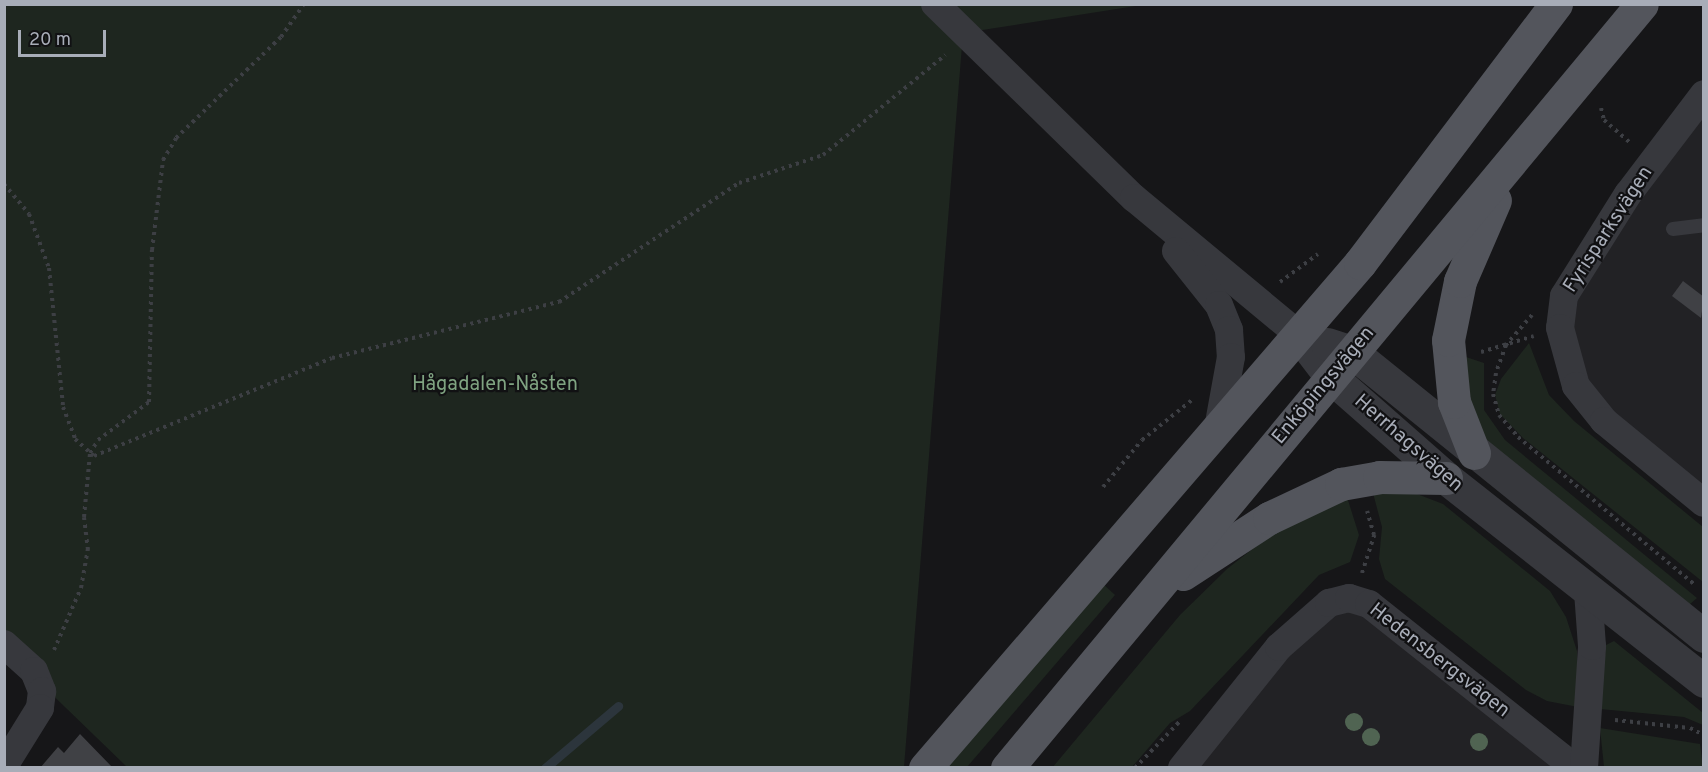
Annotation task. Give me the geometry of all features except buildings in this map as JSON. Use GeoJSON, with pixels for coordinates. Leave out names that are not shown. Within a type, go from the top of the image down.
{"type":"FeatureCollection","features":[{"type":"Feature","properties":{"kind":"main road"},"geometry":{"type":"LineString","coordinates":[[925,768],[1219,423],[1360,263],[1556,4]]}},
{"type":"Feature","properties":{"kind":"main road","name":"Enköpingsvägen"},"geometry":{"type":"LineString","coordinates":[[1007,768],[1159,590],[1331,376],[1508,169],[1642,4]]}},
{"type":"Feature","properties":{"kind":"main road"},"geometry":{"type":"LineString","coordinates":[[1473,453],[1454,402],[1450,319],[1460,281],[1508,169]]}},
{"type":"Feature","properties":{"kind":"main road"},"geometry":{"type":"LineString","coordinates":[[1159,590],[1269,518],[1341,484],[1379,477],[1446,478]]}},
{"type":"Feature","properties":{"kind":"street"},"geometry":{"type":"LineString","coordinates":[[935,4],[965,38],[1134,198],[1298,334]]}},
{"type":"Feature","properties":{"kind":"street","name":"Fyrisparksvägen"},"geometry":{"type":"LineString","coordinates":[[1704,94],[1628,194],[1564,296],[1560,328],[1576,386],[1604,421],[1704,503]]}},
{"type":"Feature","properties":{"kind":"street"},"geometry":{"type":"LineString","coordinates":[[1134,198],[1219,304],[1231,357],[1219,423]]}},
{"type":"Feature","properties":{"kind":"street","name":"Herrhagsvägen"},"geometry":{"type":"LineString","coordinates":[[1298,334],[1352,352],[1473,453],[1704,636]]}},
{"type":"Feature","properties":{"kind":"street","name":"Herrhagsvägen"},"geometry":{"type":"LineString","coordinates":[[1298,334],[1331,376],[1446,478],[1588,592],[1697,665]]}},
{"type":"Feature","properties":{"kind":"street"},"geometry":{"type":"LineString","coordinates":[[1584,768],[1592,646],[1588,592]]}},
{"type":"Feature","properties":{"kind":"street","name":"Hedensbergsvägen"},"geometry":{"type":"LineString","coordinates":[[1182,768],[1279,647],[1329,603],[1349,598],[1369,604],[1575,768]]}},
{"type":"Feature","properties":{"kind":"street"},"geometry":{"type":"LineString","coordinates":[[4,644],[38,680],[42,691],[40,708],[4,766]]}},
{"type":"Feature","properties":{"kind":"lane"},"geometry":{"type":"LineString","coordinates":[[1673,229],[1704,225]]}},
{"type":"Feature","properties":{"kind":"path"},"geometry":{"type":"LineString","coordinates":[[38,680],[81,588],[88,550],[84,517],[90,453],[98,440],[149,402],[152,250],[163,160],[176,138],[281,37],[304,4]]}},
{"type":"Feature","properties":{"kind":"path"},"geometry":{"type":"LineString","coordinates":[[4,184],[29,214],[49,268],[63,408],[75,439],[94,456],[332,358],[559,303],[739,183],[823,155],[965,38]]}},
{"type":"Feature","properties":{"kind":"path"},"geometry":{"type":"LineString","coordinates":[[1602,108],[1604,120],[1634,146]]}},
{"type":"Feature","properties":{"kind":"path"},"geometry":{"type":"LineString","coordinates":[[1260,303],[1290,272],[1318,254]]}},
{"type":"Feature","properties":{"kind":"path"},"geometry":{"type":"LineString","coordinates":[[1506,345],[1493,394],[1498,415],[1518,437],[1704,592]]}},
{"type":"Feature","properties":{"kind":"path"},"geometry":{"type":"LineString","coordinates":[[1103,487],[1142,440],[1200,394]]}},
{"type":"Feature","properties":{"kind":"path"},"geometry":{"type":"LineString","coordinates":[[1362,573],[1371,580]]}},
{"type":"Feature","properties":{"kind":"path"},"geometry":{"type":"LineString","coordinates":[[1589,719],[1690,728],[1704,735]]}},
{"type":"Feature","properties":{"kind":"shaded area"},"geometry":{"type":"Polygon","coordinates":[[[1703,94],[1703,503],[1576,386],[1564,296],[1703,94]]]}},
{"type":"Feature","properties":{"kind":"shaded area"},"geometry":{"type":"Polygon","coordinates":[[[1343,600],[1575,768],[1182,768],[1343,600]]]}},
{"type":"Feature","properties":{"kind":"green space","name":"Hågadalen-Nåsten"},"geometry":{"type":"Polygon","coordinates":[[[4,5],[1142,5],[963,33],[904,767],[127,767],[5,649],[4,5]]]}},
{"type":"Feature","properties":{"kind":"green space"},"geometry":{"type":"Polygon","coordinates":[[[1529,343],[1549,395],[1574,421],[1703,527],[1703,582],[1523,438],[1500,414],[1495,395],[1501,379],[1529,343]]]}},
{"type":"Feature","properties":{"kind":"green space"},"geometry":{"type":"Polygon","coordinates":[[[1457,354],[1484,363],[1484,410],[1505,440],[1697,598],[1689,605],[1487,441],[1477,426],[1457,354]]]}},
{"type":"Feature","properties":{"kind":"green space"},"geometry":{"type":"Polygon","coordinates":[[[1373,493],[1417,494],[1443,504],[1550,591],[1566,617],[1577,651],[1578,707],[1547,701],[1526,690],[1385,579],[1379,559],[1382,527],[1373,493]]]}},
{"type":"Feature","properties":{"kind":"green space"},"geometry":{"type":"Polygon","coordinates":[[[1347,497],[1359,535],[1350,562],[1319,575],[1190,711],[1170,723],[1132,767],[1052,768],[1180,615],[1227,569],[1269,536],[1347,497]]]}},
{"type":"Feature","properties":{"kind":"green space"},"geometry":{"type":"Polygon","coordinates":[[[1101,582],[1115,595],[967,767],[946,768],[1101,582]]]}},
{"type":"Feature","properties":{"kind":"green space"},"geometry":{"type":"Polygon","coordinates":[[[1614,641],[1703,713],[1703,725],[1684,717],[1600,709],[1606,645],[1614,641]]]}},
{"type":"Feature","properties":{"kind":"green space"},"geometry":{"type":"Polygon","coordinates":[[[1600,728],[1700,744],[1703,767],[1604,767],[1600,728]]]}},
{"type":"Feature","properties":{"kind":"waterway"},"geometry":{"type":"LineString","coordinates":[[545,768],[618,706]]}}]}
